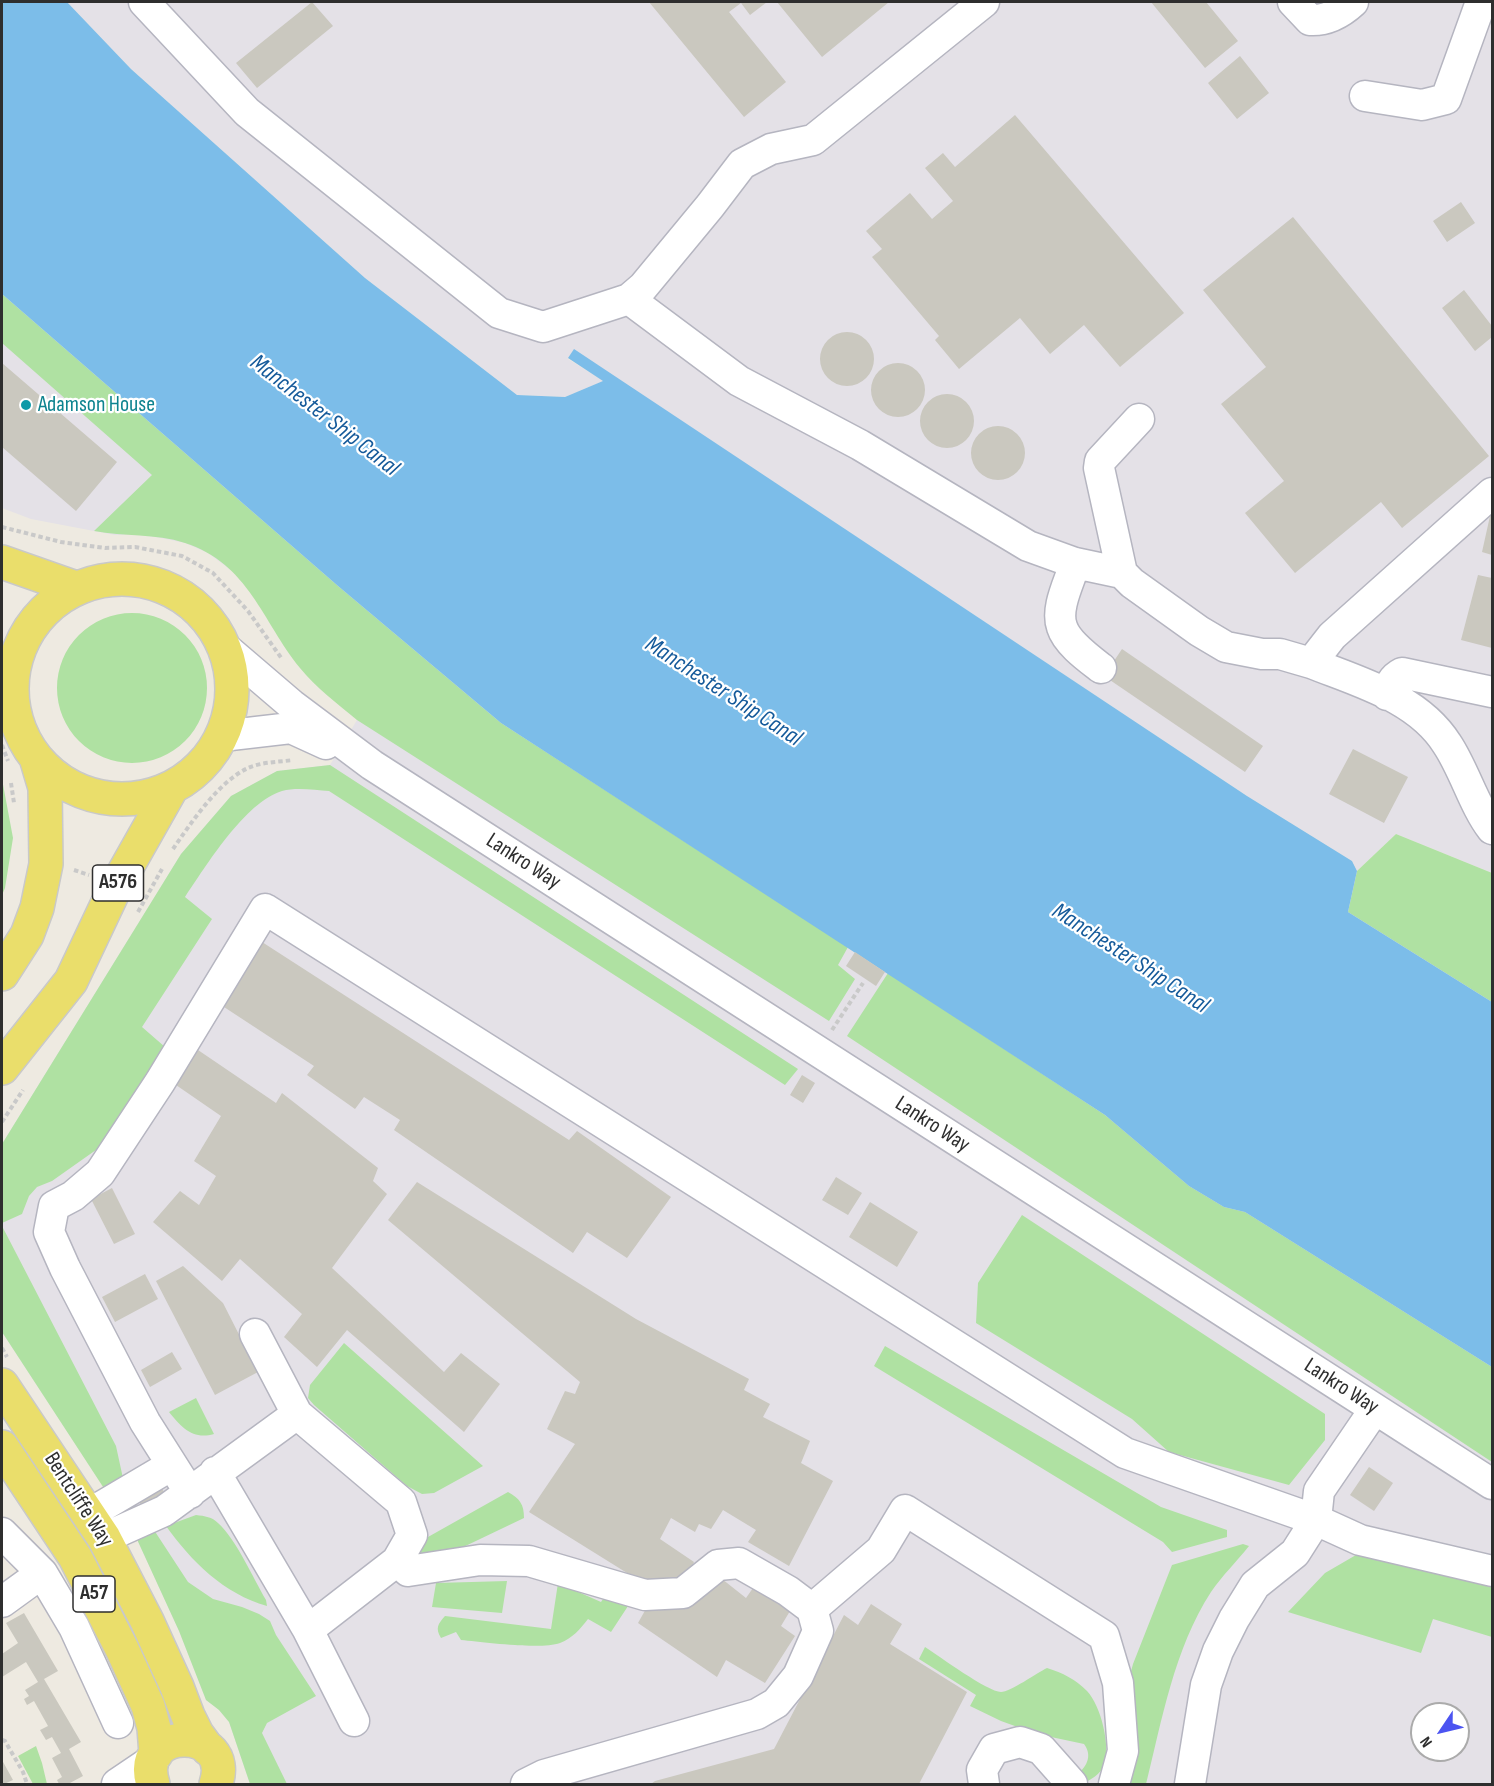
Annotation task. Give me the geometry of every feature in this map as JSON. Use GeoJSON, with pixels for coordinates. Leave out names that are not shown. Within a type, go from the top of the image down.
{"type":"FeatureCollection","features":[{"type":"Feature","properties":{"kind":"main road"},"geometry":{"type":"LineString","coordinates":[[2,562],[76,588]]}},
{"type":"Feature","properties":{"kind":"main road","name":"A576"},"geometry":{"type":"LineString","coordinates":[[2,975],[27,935],[37,908],[46,864],[45,788],[37,761],[18,728],[6,683],[28,630],[49,606],[76,588],[104,580],[133,579],[162,586],[187,600],[209,621],[224,646],[232,676],[231,707],[222,736],[201,767],[171,789],[136,799],[99,798],[65,784],[37,761]]}},
{"type":"Feature","properties":{"kind":"main road","name":"A576"},"geometry":{"type":"LineString","coordinates":[[2,1068],[71,981],[114,890],[171,789]]}},
{"type":"Feature","properties":{"kind":"main road"},"geometry":{"type":"LineString","coordinates":[[2,1037],[71,981]]}},
{"type":"Feature","properties":{"kind":"main road"},"geometry":{"type":"LineString","coordinates":[[2,1090],[21,1066],[71,981]]}},
{"type":"Feature","properties":{"kind":"main road","name":"Bentcliffe Way"},"geometry":{"type":"LineString","coordinates":[[2,1385],[97,1526],[147,1621],[188,1716],[216,1773]]}},
{"type":"Feature","properties":{"kind":"main road","name":"Bentcliffe Way"},"geometry":{"type":"LineString","coordinates":[[2,1448],[75,1557],[122,1649],[148,1706],[154,1728],[154,1766]]}},
{"type":"Feature","properties":{"kind":"main road","name":"A57"},"geometry":{"type":"LineString","coordinates":[[154,1766],[163,1746],[181,1739],[200,1743],[216,1773]]}},
{"type":"Feature","properties":{"kind":"street"},"geometry":{"type":"LineString","coordinates":[[144,2],[247,112],[499,313],[543,327],[629,299],[643,286],[710,206],[742,164],[771,149],[813,140],[984,2]]}},
{"type":"Feature","properties":{"kind":"street"},"geometry":{"type":"LineString","coordinates":[[1293,2],[1310,20],[1322,21],[1353,2]]}},
{"type":"Feature","properties":{"kind":"street"},"geometry":{"type":"LineString","coordinates":[[1365,96],[1422,105],[1446,99],[1480,2]]}},
{"type":"Feature","properties":{"kind":"street"},"geometry":{"type":"LineString","coordinates":[[629,299],[739,381],[860,445],[1028,546],[1075,563],[1122,573]]}},
{"type":"Feature","properties":{"kind":"street"},"geometry":{"type":"LineString","coordinates":[[1139,419],[1101,461],[1099,468],[1122,573],[1132,583],[1199,631],[1226,647],[1262,654],[1280,654],[1311,663],[1409,706],[1432,723],[1448,744],[1492,829]]}},
{"type":"Feature","properties":{"kind":"street"},"geometry":{"type":"LineString","coordinates":[[1311,663],[1332,636],[1492,493]]}},
{"type":"Feature","properties":{"kind":"street"},"geometry":{"type":"LineString","coordinates":[[1075,563],[1060,610],[1062,628],[1077,648],[1101,668]]}},
{"type":"Feature","properties":{"kind":"street","name":"Lankro Way"},"geometry":{"type":"LineString","coordinates":[[224,646],[292,705],[372,765],[1492,1484]]}},
{"type":"Feature","properties":{"kind":"street"},"geometry":{"type":"LineString","coordinates":[[1387,695],[1391,682],[1402,673],[1492,692]]}},
{"type":"Feature","properties":{"kind":"street","name":"Lankro Way"},"geometry":{"type":"LineString","coordinates":[[222,736],[291,728],[372,765]]}},
{"type":"Feature","properties":{"kind":"street"},"geometry":{"type":"LineString","coordinates":[[190,1493],[145,1422],[65,1268],[49,1232],[54,1206],[72,1196],[100,1173],[160,1082],[265,909],[1125,1453],[1316,1520],[1360,1540],[1492,1571]]}},
{"type":"Feature","properties":{"kind":"street"},"geometry":{"type":"LineString","coordinates":[[255,1334],[297,1414],[401,1502],[412,1534],[397,1561],[308,1630]]}},
{"type":"Feature","properties":{"kind":"street"},"geometry":{"type":"LineString","coordinates":[[1190,1785],[1206,1685],[1218,1651],[1255,1585],[1295,1553],[1316,1520],[1319,1491],[1375,1409]]}},
{"type":"Feature","properties":{"kind":"street"},"geometry":{"type":"LineString","coordinates":[[97,1526],[164,1511],[297,1414]]}},
{"type":"Feature","properties":{"kind":"street"},"geometry":{"type":"LineString","coordinates":[[97,1526],[172,1465]]}},
{"type":"Feature","properties":{"kind":"street"},"geometry":{"type":"LineString","coordinates":[[216,1472],[308,1630],[354,1721]]}},
{"type":"Feature","properties":{"kind":"street"},"geometry":{"type":"LineString","coordinates":[[812,1609],[881,1550],[905,1510],[1104,1636],[1118,1683],[1123,1751],[1114,1785]]}},
{"type":"Feature","properties":{"kind":"street"},"geometry":{"type":"LineString","coordinates":[[2,1533],[42,1573],[75,1627],[118,1723]]}},
{"type":"Feature","properties":{"kind":"street"},"geometry":{"type":"LineString","coordinates":[[397,1561],[408,1571],[480,1560],[529,1561],[645,1595],[682,1593],[718,1565],[739,1563],[788,1591],[812,1609],[818,1631],[798,1676],[776,1703],[756,1714],[544,1775],[526,1785]]}},
{"type":"Feature","properties":{"kind":"street"},"geometry":{"type":"LineString","coordinates":[[2,1602],[42,1573]]}},
{"type":"Feature","properties":{"kind":"street"},"geometry":{"type":"LineString","coordinates":[[984,1785],[982,1770],[994,1749],[1020,1742],[1041,1749],[1072,1785]]}},
{"type":"Feature","properties":{"kind":"street"},"geometry":{"type":"LineString","coordinates":[[117,1785],[154,1766]]}},
{"type":"Feature","properties":{"kind":"path"},"geometry":{"type":"LineString","coordinates":[[2,527],[61,542],[105,548],[135,547],[182,556],[213,573],[248,611],[286,663]]}},
{"type":"Feature","properties":{"kind":"path"},"geometry":{"type":"LineString","coordinates":[[2,745],[8,760],[15,805]]}},
{"type":"Feature","properties":{"kind":"path"},"geometry":{"type":"LineString","coordinates":[[46,864],[85,873],[141,907]]}},
{"type":"Feature","properties":{"kind":"path"},"geometry":{"type":"LineString","coordinates":[[834,1028],[863,983]]}},
{"type":"Feature","properties":{"kind":"path"},"geometry":{"type":"LineString","coordinates":[[2,1740],[5,1741],[23,1772],[27,1785]]}},
{"type":"Feature","properties":{"kind":"shaded area"},"geometry":{"type":"Polygon","coordinates":[[[67,2],[1492,2],[1492,873],[1396,834],[1357,871],[1352,861],[1247,796],[574,350],[568,359],[604,381],[565,397],[517,395],[365,278],[131,69],[67,2]]]}},
{"type":"Feature","properties":{"kind":"shaded area"},"geometry":{"type":"Polygon","coordinates":[[[2,294],[338,586],[501,723],[1492,1367],[1492,1784],[250,1784],[229,1722],[206,1700],[179,1631],[135,1535],[2,1332],[2,1144],[181,854],[231,796],[277,771],[330,765],[357,720],[320,689],[300,668],[254,595],[232,571],[208,553],[185,543],[161,538],[137,534],[115,535],[31,519],[2,508],[2,294]]]}},
{"type":"Feature","properties":{"kind":"green space"},"geometry":{"type":"Polygon","coordinates":[[[2,294],[338,586],[501,723],[848,947],[838,965],[855,979],[829,1021],[357,720],[327,696],[306,675],[239,579],[207,552],[174,540],[94,531],[152,475],[2,343],[2,294]]]}},
{"type":"Feature","properties":{"kind":"green space"},"geometry":{"type":"Polygon","coordinates":[[[132,613],[161,619],[185,635],[201,659],[207,688],[201,717],[185,741],[161,757],[132,763],[103,757],[79,741],[63,717],[57,688],[63,659],[79,635],[103,619],[132,613]]]}},
{"type":"Feature","properties":{"kind":"green space"},"geometry":{"type":"Polygon","coordinates":[[[330,765],[798,1069],[785,1085],[329,791],[287,790],[268,797],[241,821],[215,853],[185,897],[212,919],[142,1027],[165,1047],[103,1145],[52,1181],[37,1187],[29,1196],[22,1214],[2,1223],[2,1144],[181,854],[231,796],[277,771],[330,765]]]}},
{"type":"Feature","properties":{"kind":"green space"},"geometry":{"type":"Polygon","coordinates":[[[2,779],[13,838],[2,895],[2,779]]]}},
{"type":"Feature","properties":{"kind":"green space"},"geometry":{"type":"Polygon","coordinates":[[[1396,834],[1492,873],[1492,1002],[1348,912],[1357,871],[1396,834]]]}},
{"type":"Feature","properties":{"kind":"green space"},"geometry":{"type":"Polygon","coordinates":[[[888,973],[1105,1115],[1189,1186],[1224,1207],[1245,1212],[1492,1367],[1492,1462],[847,1036],[888,973]]]}},
{"type":"Feature","properties":{"kind":"green space"},"geometry":{"type":"Polygon","coordinates":[[[1022,1215],[1325,1414],[1325,1440],[1289,1485],[1169,1452],[1132,1419],[976,1323],[978,1283],[1022,1215]]]}},
{"type":"Feature","properties":{"kind":"green space"},"geometry":{"type":"Polygon","coordinates":[[[2,1226],[116,1446],[124,1483],[107,1493],[2,1332],[2,1226]]]}},
{"type":"Feature","properties":{"kind":"green space"},"geometry":{"type":"Polygon","coordinates":[[[344,1343],[483,1466],[434,1493],[422,1494],[407,1486],[314,1405],[308,1398],[310,1385],[344,1343]]]}},
{"type":"Feature","properties":{"kind":"green space"},"geometry":{"type":"Polygon","coordinates":[[[885,1346],[1161,1507],[1227,1530],[1227,1537],[1172,1552],[1163,1542],[874,1366],[885,1346]]]}},
{"type":"Feature","properties":{"kind":"green space"},"geometry":{"type":"Polygon","coordinates":[[[196,1398],[214,1434],[194,1434],[169,1412],[196,1398]]]}},
{"type":"Feature","properties":{"kind":"green space"},"geometry":{"type":"Polygon","coordinates":[[[508,1492],[521,1502],[524,1518],[434,1561],[420,1555],[420,1543],[428,1537],[508,1492]]]}},
{"type":"Feature","properties":{"kind":"green space"},"geometry":{"type":"Polygon","coordinates":[[[196,1515],[213,1519],[225,1530],[244,1559],[267,1606],[251,1601],[210,1575],[186,1552],[166,1526],[196,1515]]]}},
{"type":"Feature","properties":{"kind":"green space"},"geometry":{"type":"Polygon","coordinates":[[[152,1527],[188,1582],[213,1599],[242,1607],[270,1621],[276,1635],[316,1696],[267,1723],[262,1733],[287,1784],[250,1784],[229,1722],[206,1700],[179,1631],[135,1535],[152,1527]]]}},
{"type":"Feature","properties":{"kind":"green space"},"geometry":{"type":"Polygon","coordinates":[[[1243,1544],[1249,1546],[1211,1592],[1187,1637],[1164,1710],[1146,1784],[1118,1784],[1125,1693],[1133,1664],[1172,1565],[1243,1544]]]}},
{"type":"Feature","properties":{"kind":"green space"},"geometry":{"type":"Polygon","coordinates":[[[1356,1555],[1492,1586],[1492,1637],[1433,1619],[1421,1653],[1288,1612],[1325,1573],[1356,1555]]]}},
{"type":"Feature","properties":{"kind":"green space"},"geometry":{"type":"Polygon","coordinates":[[[507,1581],[502,1613],[432,1607],[436,1583],[507,1581]]]}},
{"type":"Feature","properties":{"kind":"green space"},"geometry":{"type":"Polygon","coordinates":[[[558,1583],[601,1602],[607,1593],[630,1603],[611,1632],[588,1619],[569,1639],[551,1645],[512,1645],[461,1640],[456,1632],[441,1638],[439,1635],[438,1626],[445,1616],[551,1629],[558,1583]]]}},
{"type":"Feature","properties":{"kind":"green space"},"geometry":{"type":"Polygon","coordinates":[[[925,1647],[975,1680],[1001,1692],[1017,1686],[1047,1668],[1073,1680],[1087,1691],[1097,1706],[1105,1737],[1106,1758],[1103,1769],[1083,1783],[1078,1774],[1088,1760],[1088,1752],[1084,1744],[1037,1734],[1001,1721],[970,1706],[976,1695],[919,1659],[925,1647]]]}},
{"type":"Feature","properties":{"kind":"green space"},"geometry":{"type":"Polygon","coordinates":[[[36,1746],[47,1784],[33,1784],[18,1756],[36,1746]]]}},
{"type":"Feature","properties":{"kind":"water","name":"Manchester Ship Canal"},"geometry":{"type":"Polygon","coordinates":[[[2,2],[67,2],[131,69],[365,278],[517,395],[565,397],[603,381],[568,358],[574,349],[1247,796],[1352,861],[1357,871],[1348,912],[1492,1002],[1492,1367],[1245,1212],[1224,1207],[1189,1186],[1105,1115],[501,723],[338,586],[2,294],[2,2]]]}},
{"type":"Feature","properties":{"kind":"building"},"geometry":{"type":"Polygon","coordinates":[[[312,2],[333,26],[257,88],[236,63],[312,2]]]}},
{"type":"Feature","properties":{"kind":"building"},"geometry":{"type":"Polygon","coordinates":[[[649,2],[767,2],[750,15],[741,3],[729,12],[786,82],[744,117],[649,2]]]}},
{"type":"Feature","properties":{"kind":"building"},"geometry":{"type":"Polygon","coordinates":[[[777,2],[889,2],[822,57],[777,2]]]}},
{"type":"Feature","properties":{"kind":"building"},"geometry":{"type":"Polygon","coordinates":[[[1151,2],[1206,2],[1238,41],[1205,68],[1151,2]]]}},
{"type":"Feature","properties":{"kind":"building"},"geometry":{"type":"Polygon","coordinates":[[[1240,56],[1269,93],[1237,119],[1208,83],[1240,56]]]}},
{"type":"Feature","properties":{"kind":"building"},"geometry":{"type":"Polygon","coordinates":[[[1015,115],[1184,313],[1120,367],[1084,325],[1050,354],[1020,318],[959,369],[935,340],[939,336],[872,257],[882,249],[866,231],[910,193],[932,219],[953,201],[925,168],[943,153],[955,167],[1015,115]]]}},
{"type":"Feature","properties":{"kind":"building"},"geometry":{"type":"Polygon","coordinates":[[[1461,202],[1475,223],[1447,242],[1433,221],[1461,202]]]}},
{"type":"Feature","properties":{"kind":"building"},"geometry":{"type":"Polygon","coordinates":[[[1293,217],[1489,456],[1402,528],[1381,502],[1295,573],[1245,513],[1284,481],[1221,404],[1266,367],[1203,290],[1293,217]]]}},
{"type":"Feature","properties":{"kind":"building"},"geometry":{"type":"Polygon","coordinates":[[[1464,290],[1492,326],[1492,337],[1475,351],[1442,308],[1464,290]]]}},
{"type":"Feature","properties":{"kind":"building"},"geometry":{"type":"Polygon","coordinates":[[[842,332],[852,332],[862,336],[870,344],[874,359],[870,374],[862,382],[852,386],[842,386],[832,382],[824,374],[820,364],[820,354],[824,344],[832,336],[842,332]]]}},
{"type":"Feature","properties":{"kind":"building","name":"Adamson House"},"geometry":{"type":"Polygon","coordinates":[[[2,363],[117,462],[76,511],[2,447],[2,363]]]}},
{"type":"Feature","properties":{"kind":"building"},"geometry":{"type":"Polygon","coordinates":[[[893,363],[903,363],[913,367],[921,375],[925,390],[921,405],[913,413],[903,417],[893,417],[883,413],[875,405],[871,395],[871,385],[875,375],[883,367],[893,363]]]}},
{"type":"Feature","properties":{"kind":"building"},"geometry":{"type":"Polygon","coordinates":[[[942,394],[952,394],[962,398],[970,406],[974,421],[970,436],[962,444],[952,448],[942,448],[932,444],[924,436],[920,426],[920,416],[924,406],[932,398],[942,394]]]}},
{"type":"Feature","properties":{"kind":"building"},"geometry":{"type":"Polygon","coordinates":[[[993,426],[1003,426],[1013,430],[1021,438],[1025,453],[1021,468],[1013,476],[1003,480],[993,480],[983,476],[975,468],[971,458],[971,448],[975,438],[983,430],[993,426]]]}},
{"type":"Feature","properties":{"kind":"building"},"geometry":{"type":"Polygon","coordinates":[[[1492,507],[1492,555],[1482,552],[1492,507]]]}},
{"type":"Feature","properties":{"kind":"building"},"geometry":{"type":"Polygon","coordinates":[[[1478,575],[1492,578],[1492,648],[1461,640],[1478,575]]]}},
{"type":"Feature","properties":{"kind":"building"},"geometry":{"type":"Polygon","coordinates":[[[1122,649],[1263,746],[1245,772],[1104,676],[1122,649]]]}},
{"type":"Feature","properties":{"kind":"building"},"geometry":{"type":"Polygon","coordinates":[[[1353,749],[1408,777],[1384,823],[1329,794],[1353,749]]]}},
{"type":"Feature","properties":{"kind":"building"},"geometry":{"type":"Polygon","coordinates":[[[262,942],[569,1140],[577,1131],[671,1197],[627,1258],[587,1232],[573,1253],[394,1130],[400,1120],[364,1097],[355,1109],[307,1075],[314,1066],[224,1007],[262,942]]]}},
{"type":"Feature","properties":{"kind":"building"},"geometry":{"type":"Polygon","coordinates":[[[855,952],[885,972],[876,986],[846,966],[855,952]]]}},
{"type":"Feature","properties":{"kind":"building"},"geometry":{"type":"Polygon","coordinates":[[[198,1050],[276,1103],[282,1093],[378,1168],[373,1181],[387,1194],[332,1268],[444,1372],[461,1353],[500,1384],[464,1432],[347,1330],[317,1367],[284,1337],[302,1314],[240,1259],[222,1281],[153,1222],[180,1191],[199,1205],[216,1176],[194,1161],[221,1116],[176,1085],[198,1050]]]}},
{"type":"Feature","properties":{"kind":"building"},"geometry":{"type":"Polygon","coordinates":[[[802,1075],[815,1083],[803,1103],[790,1095],[802,1075]]]}},
{"type":"Feature","properties":{"kind":"building"},"geometry":{"type":"Polygon","coordinates":[[[836,1177],[862,1193],[848,1215],[822,1200],[836,1177]]]}},
{"type":"Feature","properties":{"kind":"building"},"geometry":{"type":"Polygon","coordinates":[[[417,1182],[636,1319],[749,1379],[744,1390],[770,1404],[763,1417],[810,1441],[801,1463],[833,1481],[789,1566],[748,1542],[756,1530],[723,1510],[711,1529],[699,1524],[695,1532],[671,1518],[660,1539],[694,1562],[687,1578],[711,1591],[722,1579],[746,1598],[753,1588],[790,1611],[781,1626],[795,1636],[765,1683],[726,1660],[717,1677],[638,1623],[656,1591],[529,1512],[575,1444],[547,1429],[565,1391],[575,1394],[580,1382],[388,1220],[417,1182]]]}},
{"type":"Feature","properties":{"kind":"building"},"geometry":{"type":"Polygon","coordinates":[[[112,1188],[135,1234],[114,1244],[91,1199],[112,1188]]]}},
{"type":"Feature","properties":{"kind":"building"},"geometry":{"type":"Polygon","coordinates":[[[870,1202],[918,1232],[897,1267],[849,1237],[870,1202]]]}},
{"type":"Feature","properties":{"kind":"building"},"geometry":{"type":"Polygon","coordinates":[[[183,1266],[223,1303],[258,1372],[215,1395],[156,1281],[183,1266]]]}},
{"type":"Feature","properties":{"kind":"building"},"geometry":{"type":"Polygon","coordinates":[[[145,1274],[158,1299],[115,1322],[102,1297],[145,1274]]]}},
{"type":"Feature","properties":{"kind":"building"},"geometry":{"type":"Polygon","coordinates":[[[172,1352],[182,1369],[150,1387],[141,1370],[172,1352]]]}},
{"type":"Feature","properties":{"kind":"building"},"geometry":{"type":"Polygon","coordinates":[[[1369,1467],[1393,1483],[1374,1511],[1350,1495],[1369,1467]]]}},
{"type":"Feature","properties":{"kind":"building"},"geometry":{"type":"Polygon","coordinates":[[[160,1485],[167,1497],[144,1510],[137,1498],[160,1485]]]}},
{"type":"Feature","properties":{"kind":"building"},"geometry":{"type":"Polygon","coordinates":[[[871,1604],[902,1624],[890,1644],[967,1692],[919,1784],[651,1784],[774,1749],[844,1615],[858,1625],[871,1604]]]}},
{"type":"Feature","properties":{"kind":"building"},"geometry":{"type":"Polygon","coordinates":[[[24,1613],[58,1671],[44,1679],[81,1742],[69,1749],[83,1776],[68,1784],[59,1784],[57,1780],[62,1777],[52,1758],[61,1753],[52,1737],[46,1740],[40,1730],[48,1726],[34,1701],[27,1705],[24,1699],[29,1696],[25,1690],[38,1682],[26,1662],[2,1677],[2,1654],[18,1643],[6,1623],[24,1613]]]}},
{"type":"Feature","properties":{"kind":"building"},"geometry":{"type":"Polygon","coordinates":[[[2,1760],[13,1780],[4,1784],[2,1784],[2,1760]]]}},
{"type":"Feature","properties":{"kind":"place","name":"Adamson House"},"geometry":{"type":"Point","coordinates":[26,405]}}]}
